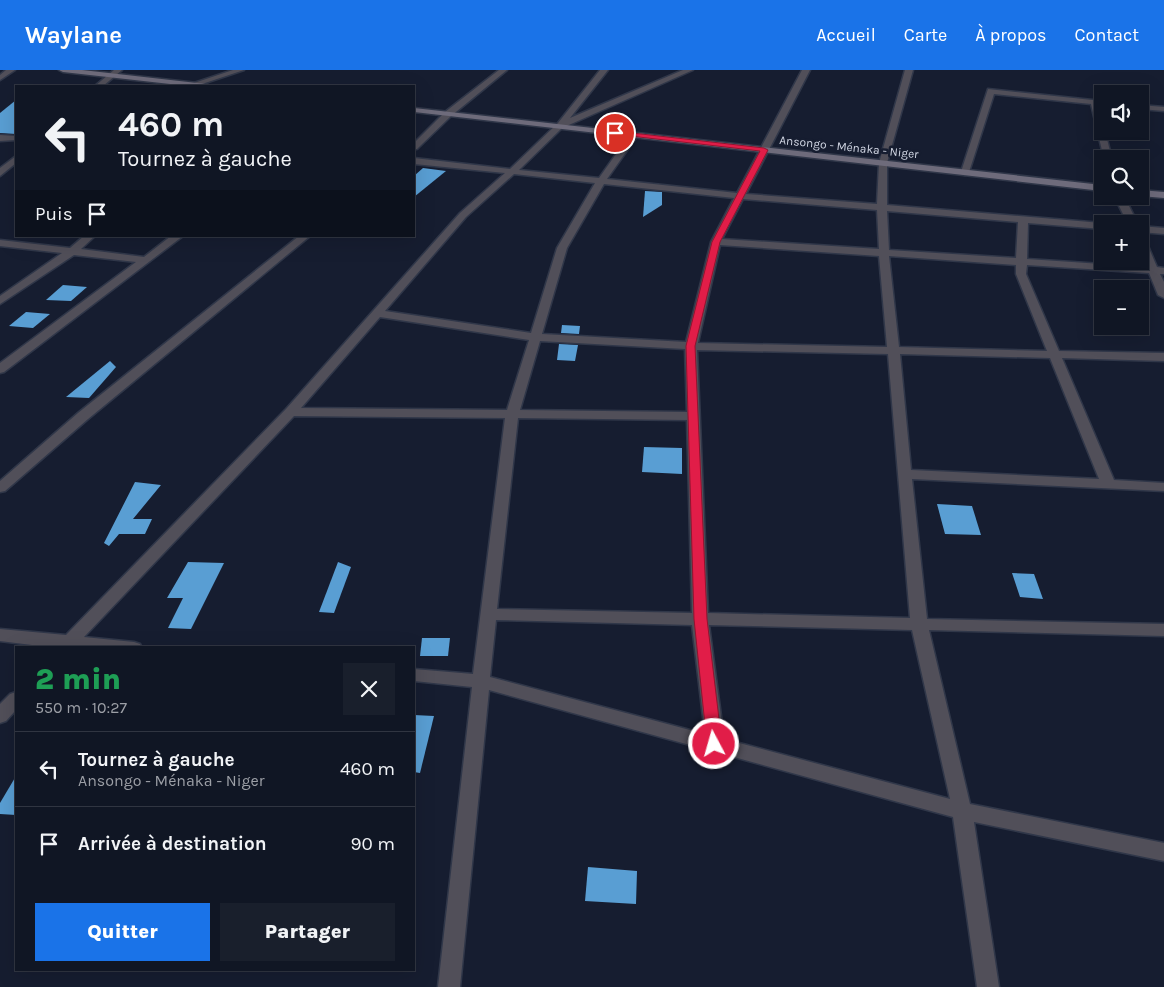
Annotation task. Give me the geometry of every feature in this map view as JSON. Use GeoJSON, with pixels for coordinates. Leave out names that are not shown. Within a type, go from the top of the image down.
{"type":"FeatureCollection","features":[{"type":"Feature","properties":{"kind":"main road"},"geometry":{"type":"LineString","coordinates":[[64,70],[199,85]]}},
{"type":"Feature","properties":{"kind":"main road","name":"Ansongo - Ménaka - Niger"},"geometry":{"type":"LineString","coordinates":[[415,110],[1094,187]]}},
{"type":"Feature","properties":{"kind":"main road"},"geometry":{"type":"LineString","coordinates":[[1149,193],[1164,195]]}},
{"type":"Feature","properties":{"kind":"street"},"geometry":{"type":"LineString","coordinates":[[0,78],[11,70]]}},
{"type":"Feature","properties":{"kind":"street"},"geometry":{"type":"LineString","coordinates":[[99,85],[118,70]]}},
{"type":"Feature","properties":{"kind":"street"},"geometry":{"type":"LineString","coordinates":[[192,84],[240,70]]}},
{"type":"Feature","properties":{"kind":"street"},"geometry":{"type":"LineString","coordinates":[[415,146],[448,114],[503,70]]}},
{"type":"Feature","properties":{"kind":"street"},"geometry":{"type":"LineString","coordinates":[[67,644],[291,412],[463,216],[513,172],[559,126],[604,70]]}},
{"type":"Feature","properties":{"kind":"street"},"geometry":{"type":"LineString","coordinates":[[559,126],[688,70]]}},
{"type":"Feature","properties":{"kind":"street"},"geometry":{"type":"LineString","coordinates":[[714,744],[700,619],[691,346],[716,242],[742,196],[806,70]]}},
{"type":"Feature","properties":{"kind":"street"},"geometry":{"type":"LineString","coordinates":[[908,70],[883,163],[884,253],[919,624],[962,811],[988,987]]}},
{"type":"Feature","properties":{"kind":"street"},"geometry":{"type":"LineString","coordinates":[[965,172],[992,91],[1094,102]]}},
{"type":"Feature","properties":{"kind":"street"},"geometry":{"type":"LineString","coordinates":[[1149,107],[1164,109]]}},
{"type":"Feature","properties":{"kind":"street"},"geometry":{"type":"LineString","coordinates":[[449,987],[488,614],[512,414],[562,248],[601,181],[634,135]]}},
{"type":"Feature","properties":{"kind":"street"},"geometry":{"type":"LineString","coordinates":[[0,138],[15,138]]}},
{"type":"Feature","properties":{"kind":"street"},"geometry":{"type":"LineString","coordinates":[[0,173],[15,160]]}},
{"type":"Feature","properties":{"kind":"street"},"geometry":{"type":"LineString","coordinates":[[415,161],[742,196],[1094,225]]}},
{"type":"Feature","properties":{"kind":"street"},"geometry":{"type":"LineString","coordinates":[[1023,219],[1021,274],[1052,354],[1108,484]]}},
{"type":"Feature","properties":{"kind":"street"},"geometry":{"type":"LineString","coordinates":[[1149,230],[1164,231]]}},
{"type":"Feature","properties":{"kind":"street"},"geometry":{"type":"LineString","coordinates":[[0,301],[74,250],[89,237]]}},
{"type":"Feature","properties":{"kind":"street"},"geometry":{"type":"LineString","coordinates":[[0,369],[177,237]]}},
{"type":"Feature","properties":{"kind":"street"},"geometry":{"type":"LineString","coordinates":[[0,488],[83,416],[305,237]]}},
{"type":"Feature","properties":{"kind":"street"},"geometry":{"type":"LineString","coordinates":[[716,242],[1159,270]]}},
{"type":"Feature","properties":{"kind":"street"},"geometry":{"type":"LineString","coordinates":[[0,243],[74,250],[145,260]]}},
{"type":"Feature","properties":{"kind":"street"},"geometry":{"type":"LineString","coordinates":[[1149,254],[1159,270],[1164,295]]}},
{"type":"Feature","properties":{"kind":"street"},"geometry":{"type":"LineString","coordinates":[[376,313],[536,337],[691,346],[1164,357]]}},
{"type":"Feature","properties":{"kind":"street"},"geometry":{"type":"LineString","coordinates":[[291,412],[694,416]]}},
{"type":"Feature","properties":{"kind":"street"},"geometry":{"type":"LineString","coordinates":[[906,474],[1164,487]]}},
{"type":"Feature","properties":{"kind":"street"},"geometry":{"type":"LineString","coordinates":[[488,614],[1164,630]]}},
{"type":"Feature","properties":{"kind":"street"},"geometry":{"type":"LineString","coordinates":[[0,635],[67,644],[100,646]]}},
{"type":"Feature","properties":{"kind":"street"},"geometry":{"type":"LineString","coordinates":[[415,675],[481,681],[962,811],[1164,852]]}},
{"type":"Feature","properties":{"kind":"street"},"geometry":{"type":"LineString","coordinates":[[0,716],[15,700]]}},
{"type":"Feature","properties":{"kind":"building"},"geometry":{"type":"Polygon","coordinates":[[[15,101],[15,134],[0,133],[0,113],[15,101]]]}},
{"type":"Feature","properties":{"kind":"building"},"geometry":{"type":"Polygon","coordinates":[[[423,168],[446,171],[415,196],[415,175],[423,168]]]}},
{"type":"Feature","properties":{"kind":"building"},"geometry":{"type":"Polygon","coordinates":[[[645,191],[662,192],[662,205],[643,217],[645,191]]]}},
{"type":"Feature","properties":{"kind":"building"},"geometry":{"type":"Polygon","coordinates":[[[63,285],[87,287],[71,301],[46,300],[63,285]]]}},
{"type":"Feature","properties":{"kind":"building"},"geometry":{"type":"Polygon","coordinates":[[[26,312],[50,314],[33,328],[9,326],[26,312]]]}},
{"type":"Feature","properties":{"kind":"building"},"geometry":{"type":"Polygon","coordinates":[[[562,325],[580,326],[579,334],[561,333],[562,325]]]}},
{"type":"Feature","properties":{"kind":"building"},"geometry":{"type":"Polygon","coordinates":[[[559,344],[578,345],[575,361],[557,360],[559,344]]]}},
{"type":"Feature","properties":{"kind":"building"},"geometry":{"type":"Polygon","coordinates":[[[110,361],[116,367],[89,398],[66,397],[110,361]]]}},
{"type":"Feature","properties":{"kind":"building"},"geometry":{"type":"Polygon","coordinates":[[[644,447],[682,448],[682,474],[642,472],[644,447]]]}},
{"type":"Feature","properties":{"kind":"building"},"geometry":{"type":"Polygon","coordinates":[[[135,482],[161,485],[133,519],[152,519],[145,534],[119,534],[109,546],[104,543],[135,482]]]}},
{"type":"Feature","properties":{"kind":"building"},"geometry":{"type":"Polygon","coordinates":[[[937,504],[972,506],[981,535],[945,534],[937,504]]]}},
{"type":"Feature","properties":{"kind":"building"},"geometry":{"type":"Polygon","coordinates":[[[188,562],[224,563],[191,629],[168,628],[183,598],[167,598],[188,562]]]}},
{"type":"Feature","properties":{"kind":"building"},"geometry":{"type":"Polygon","coordinates":[[[338,562],[351,567],[334,613],[319,612],[338,562]]]}},
{"type":"Feature","properties":{"kind":"building"},"geometry":{"type":"Polygon","coordinates":[[[1012,573],[1034,574],[1043,599],[1020,597],[1012,573]]]}},
{"type":"Feature","properties":{"kind":"building"},"geometry":{"type":"Polygon","coordinates":[[[422,638],[450,638],[448,656],[420,656],[422,638]]]}},
{"type":"Feature","properties":{"kind":"building"},"geometry":{"type":"Polygon","coordinates":[[[415,715],[434,716],[420,773],[415,772],[415,715]]]}},
{"type":"Feature","properties":{"kind":"building"},"geometry":{"type":"Polygon","coordinates":[[[15,778],[15,815],[0,814],[0,803],[15,778]]]}},
{"type":"Feature","properties":{"kind":"building"},"geometry":{"type":"Polygon","coordinates":[[[588,867],[637,871],[636,904],[585,901],[588,867]]]}},
{"type":"Feature","properties":{"kind":"route"},"geometry":{"type":"LineString","coordinates":[[615,133],[764,150],[742,196],[716,242],[691,346],[700,619],[714,744]]}}]}
